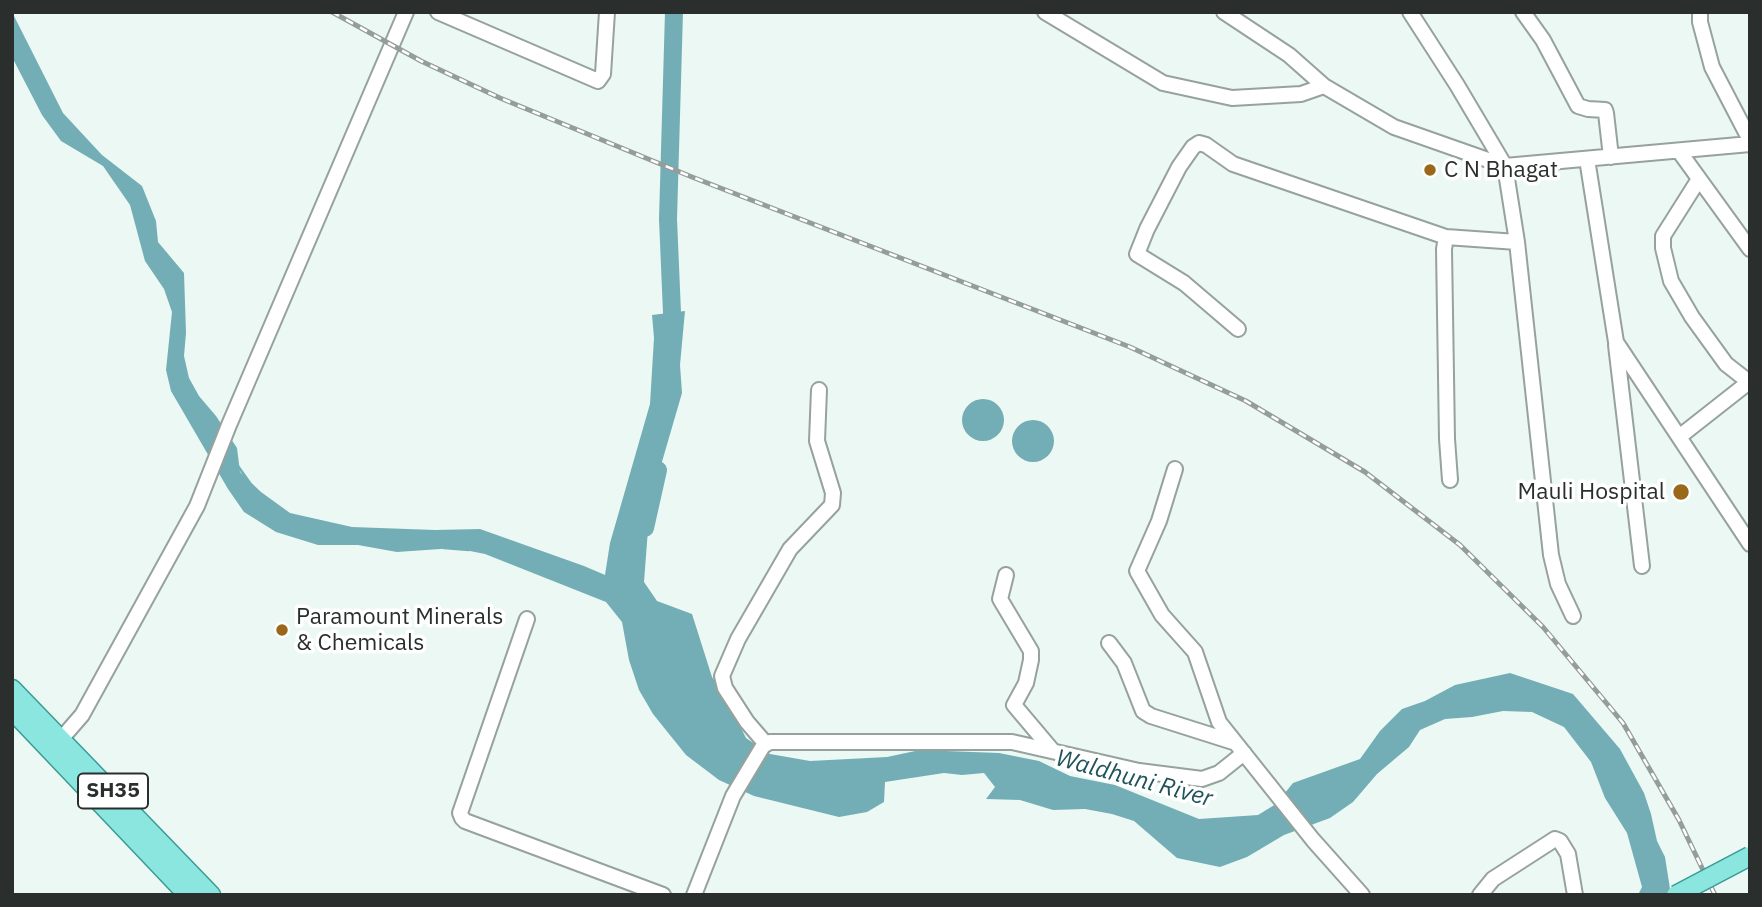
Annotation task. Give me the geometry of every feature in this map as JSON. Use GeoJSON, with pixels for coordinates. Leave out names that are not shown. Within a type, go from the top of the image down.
{"type":"FeatureCollection","features":[{"type":"Feature","properties":{"kind":"main road","name":"SH35"},"geometry":{"type":"LineString","coordinates":[[12,689],[55,743],[188,895]]}},
{"type":"Feature","properties":{"kind":"main road","name":"SH35"},"geometry":{"type":"LineString","coordinates":[[12,710],[55,743],[211,895]]}},
{"type":"Feature","properties":{"kind":"main road"},"geometry":{"type":"LineString","coordinates":[[1676,895],[1750,854]]}},
{"type":"Feature","properties":{"kind":"street"},"geometry":{"type":"LineString","coordinates":[[55,743],[82,715],[198,506],[229,425],[406,12]]}},
{"type":"Feature","properties":{"kind":"street"},"geometry":{"type":"LineString","coordinates":[[438,12],[598,81],[603,74],[607,12]]}},
{"type":"Feature","properties":{"kind":"street"},"geometry":{"type":"LineString","coordinates":[[1045,12],[1163,83],[1232,98],[1301,94],[1324,86]]}},
{"type":"Feature","properties":{"kind":"street"},"geometry":{"type":"LineString","coordinates":[[1224,12],[1289,55],[1324,86],[1394,127],[1505,166],[1750,142],[1712,67],[1700,22],[1700,12]]}},
{"type":"Feature","properties":{"kind":"street"},"geometry":{"type":"LineString","coordinates":[[1523,12],[1543,40],[1578,106],[1605,110],[1611,156]]}},
{"type":"Feature","properties":{"kind":"street"},"geometry":{"type":"LineString","coordinates":[[1412,13],[1505,166],[1517,242],[1551,555],[1558,584],[1573,616]]}},
{"type":"Feature","properties":{"kind":"street"},"geometry":{"type":"LineString","coordinates":[[1238,329],[1184,283],[1137,254],[1179,167],[1199,143],[1233,163],[1446,237],[1517,242]]}},
{"type":"Feature","properties":{"kind":"street"},"geometry":{"type":"LineString","coordinates":[[1679,151],[1750,249]]}},
{"type":"Feature","properties":{"kind":"street"},"geometry":{"type":"LineString","coordinates":[[1587,159],[1616,342],[1642,566]]}},
{"type":"Feature","properties":{"kind":"street"},"geometry":{"type":"LineString","coordinates":[[1679,437],[1749,382],[1726,363],[1692,317],[1671,281],[1663,248],[1663,236],[1699,179]]}},
{"type":"Feature","properties":{"kind":"street"},"geometry":{"type":"LineString","coordinates":[[1446,237],[1447,439],[1450,480]]}},
{"type":"Feature","properties":{"kind":"street"},"geometry":{"type":"LineString","coordinates":[[1616,342],[1750,544]]}},
{"type":"Feature","properties":{"kind":"street"},"geometry":{"type":"LineString","coordinates":[[764,745],[724,688],[722,677],[738,639],[790,549],[832,505],[833,493],[817,441],[819,390]]}},
{"type":"Feature","properties":{"kind":"street"},"geometry":{"type":"LineString","coordinates":[[1175,469],[1159,521],[1137,571],[1162,615],[1195,652],[1213,710],[1233,742],[1258,769],[1353,892]]}},
{"type":"Feature","properties":{"kind":"street"},"geometry":{"type":"LineString","coordinates":[[1006,575],[1000,599],[1031,651],[1026,683],[1014,705],[1053,751]]}},
{"type":"Feature","properties":{"kind":"street"},"geometry":{"type":"LineString","coordinates":[[527,619],[460,813],[462,818],[663,895]]}},
{"type":"Feature","properties":{"kind":"street"},"geometry":{"type":"LineString","coordinates":[[1109,643],[1124,663],[1143,711],[1151,716],[1233,742]]}},
{"type":"Feature","properties":{"kind":"street"},"geometry":{"type":"LineString","coordinates":[[764,745],[1012,743],[1139,771],[1202,779],[1219,773],[1244,753]]}},
{"type":"Feature","properties":{"kind":"street"},"geometry":{"type":"LineString","coordinates":[[694,895],[733,796],[764,745]]}},
{"type":"Feature","properties":{"kind":"street"},"geometry":{"type":"LineString","coordinates":[[1480,895],[1493,879],[1555,839],[1560,841],[1568,854],[1575,895]]}},
{"type":"Feature","properties":{"kind":"water"},"geometry":{"type":"Polygon","coordinates":[[[12,12],[63,113],[102,155],[142,186],[156,221],[158,242],[184,273],[184,356],[189,378],[237,448],[240,472],[261,492],[290,513],[352,527],[480,529],[605,575],[610,543],[650,404],[654,338],[652,315],[685,311],[680,365],[682,393],[650,503],[644,582],[657,601],[692,614],[712,677],[723,692],[746,738],[770,754],[810,761],[887,757],[920,750],[999,753],[1039,761],[1070,776],[1115,785],[1199,819],[1258,815],[1276,804],[1293,783],[1360,759],[1380,731],[1402,709],[1425,701],[1455,685],[1510,673],[1573,694],[1620,749],[1644,793],[1657,841],[1665,857],[1671,895],[1638,895],[1642,887],[1627,833],[1605,798],[1591,762],[1564,727],[1532,712],[1503,711],[1445,719],[1420,730],[1409,747],[1377,774],[1353,802],[1330,818],[1284,835],[1247,857],[1220,867],[1177,858],[1134,821],[1112,814],[1085,809],[1053,810],[1020,800],[986,799],[995,787],[984,773],[944,773],[885,782],[884,802],[867,812],[839,817],[754,796],[719,780],[686,755],[653,714],[639,690],[629,660],[622,622],[606,602],[485,554],[455,548],[397,552],[358,545],[318,545],[276,532],[244,512],[171,391],[166,370],[172,312],[164,289],[145,261],[130,205],[103,166],[61,141],[42,115],[12,57],[12,12]]]}},
{"type":"Feature","properties":{"kind":"water"},"geometry":{"type":"Polygon","coordinates":[[[983,399],[998,405],[1004,420],[998,435],[983,441],[968,435],[962,420],[968,405],[983,399]]]}},
{"type":"Feature","properties":{"kind":"water"},"geometry":{"type":"Polygon","coordinates":[[[1033,420],[1048,426],[1054,441],[1048,456],[1033,462],[1018,456],[1012,441],[1018,426],[1033,420]]]}},
{"type":"Feature","properties":{"kind":"waterway"},"geometry":{"type":"LineString","coordinates":[[673,336],[668,219],[674,12]]}},
{"type":"Feature","properties":{"kind":"waterway"},"geometry":{"type":"LineString","coordinates":[[238,466],[250,483]]}},
{"type":"Feature","properties":{"kind":"waterway"},"geometry":{"type":"LineString","coordinates":[[645,528],[658,470]]}},
{"type":"Feature","properties":{"kind":"waterway"},"geometry":{"type":"LineString","coordinates":[[444,548],[469,550]]}},
{"type":"Feature","properties":{"kind":"railway"},"geometry":{"type":"LineString","coordinates":[[332,12],[421,61],[500,98],[692,177],[1130,347],[1246,401],[1365,472],[1460,545],[1543,627],[1623,723],[1679,820],[1715,895]]}},
{"type":"Feature","properties":{"kind":"place","name":"C N Bhagat"},"geometry":{"type":"Point","coordinates":[1430,170]}},
{"type":"Feature","properties":{"kind":"place","name":"Mauli Hospital"},"geometry":{"type":"Point","coordinates":[1681,492]}},
{"type":"Feature","properties":{"kind":"place","name":"Paramount Minerals & Chemicals"},"geometry":{"type":"Point","coordinates":[282,630]}},
{"type":"Feature","properties":{"kind":"water label","name":"Waldhuni River"},"geometry":{"type":"Point","coordinates":[1134,779]}}]}
